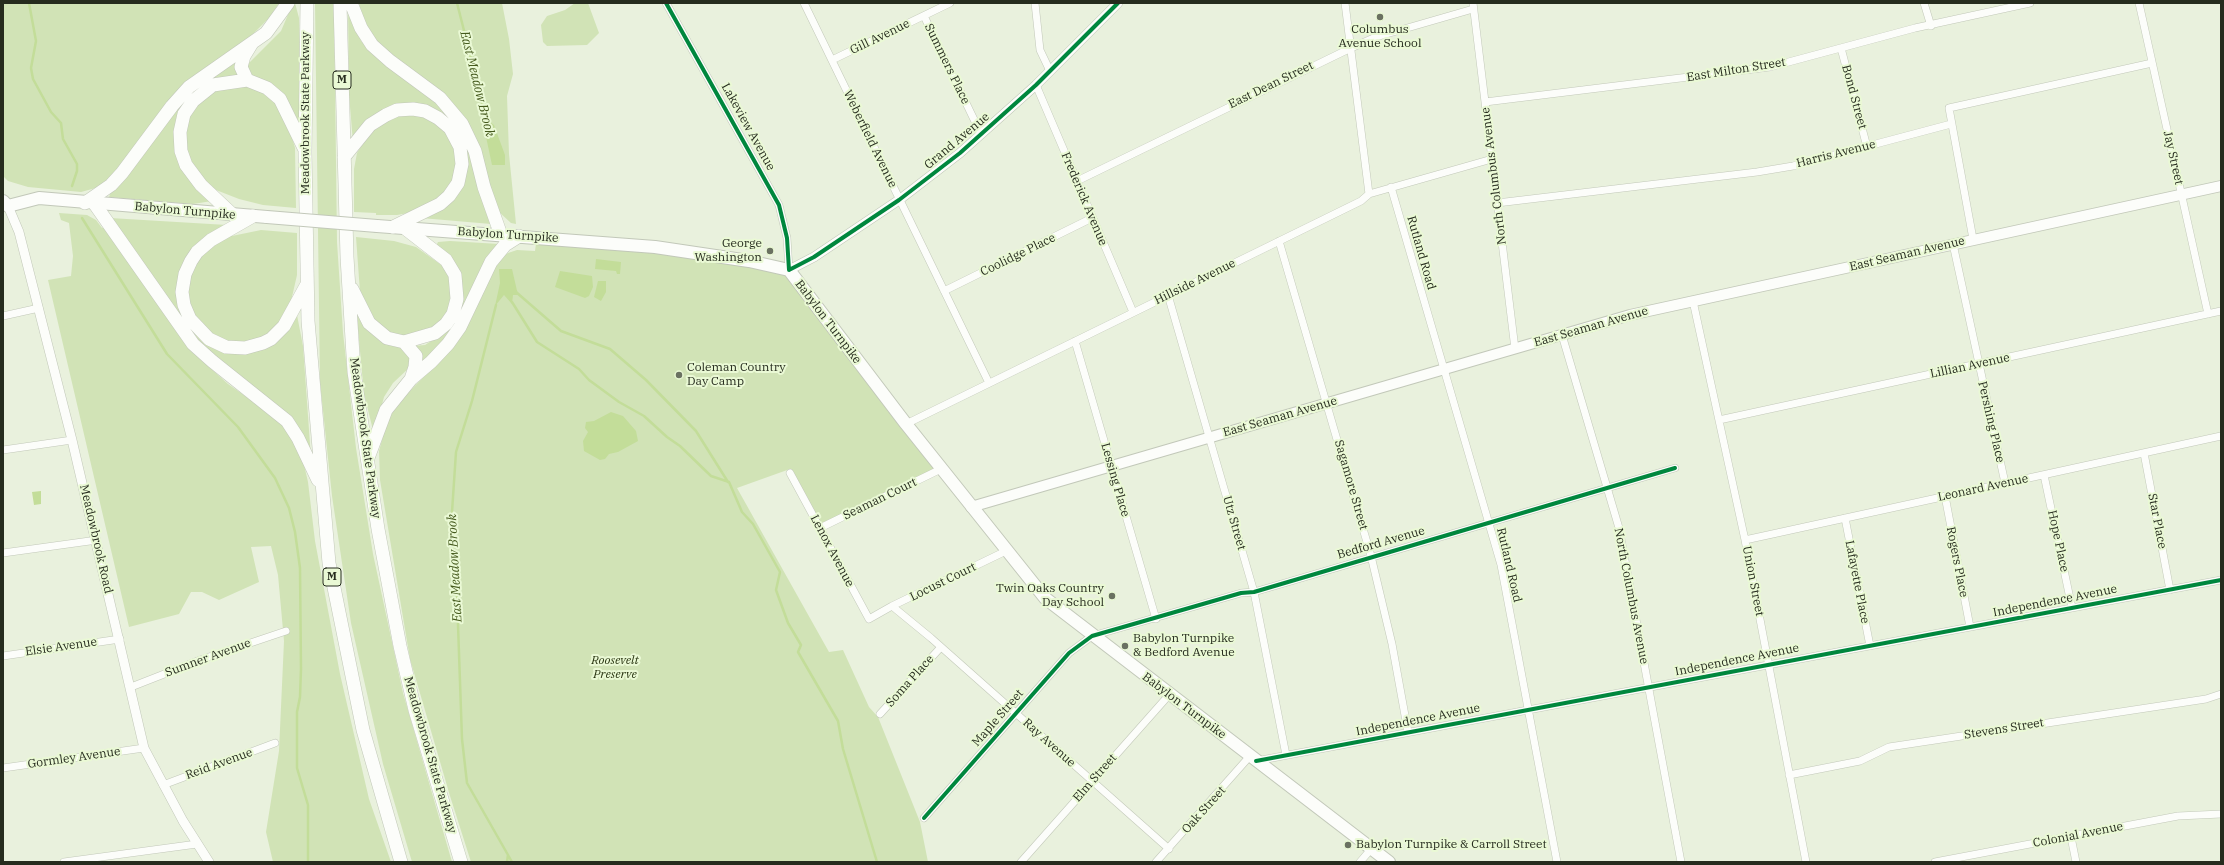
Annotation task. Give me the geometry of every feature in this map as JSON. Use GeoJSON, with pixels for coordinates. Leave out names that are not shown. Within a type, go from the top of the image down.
{"type":"FeatureCollection","features":[{"type":"Feature","properties":{"kind":"highway"},"geometry":{"type":"LineString","coordinates":[[288,3],[266,33],[189,86],[172,106],[122,173],[111,185],[90,203],[193,344],[287,422],[298,438],[321,485]]}},
{"type":"Feature","properties":{"kind":"highway","name":"Meadowbrook State Parkway"},"geometry":{"type":"LineString","coordinates":[[307,3],[306,152],[308,321],[321,485],[329,562],[362,730],[401,862]]}},
{"type":"Feature","properties":{"kind":"highway","name":"Meadowbrook State Parkway"},"geometry":{"type":"LineString","coordinates":[[340,3],[344,157],[354,372],[378,529],[413,703],[461,862]]}},
{"type":"Feature","properties":{"kind":"highway"},"geometry":{"type":"LineString","coordinates":[[351,3],[361,28],[372,45],[390,61],[440,98],[462,124],[475,151],[484,187],[501,234]]}},
{"type":"Feature","properties":{"kind":"highway"},"geometry":{"type":"LineString","coordinates":[[247,80],[241,67],[244,56],[252,43]]}},
{"type":"Feature","properties":{"kind":"highway"},"geometry":{"type":"LineString","coordinates":[[233,215],[200,185],[191,172],[181,151],[180,132],[184,114],[201,93],[214,85],[247,80],[267,88],[280,99],[306,152]]}},
{"type":"Feature","properties":{"kind":"highway"},"geometry":{"type":"LineString","coordinates":[[344,157],[370,125],[397,110],[413,109],[425,111],[438,118],[450,128],[460,147],[462,164],[458,183],[440,204],[400,228],[446,260],[457,281],[457,299],[452,314],[446,324],[435,333],[404,342],[387,338],[369,323],[349,284]]}},
{"type":"Feature","properties":{"kind":"highway"},"geometry":{"type":"LineString","coordinates":[[253,216],[211,240],[197,252],[191,261],[185,274],[182,292],[184,305],[190,319],[209,339],[226,347],[245,348],[263,343],[271,339],[284,326],[307,285]]}},
{"type":"Feature","properties":{"kind":"highway"},"geometry":{"type":"LineString","coordinates":[[368,459],[386,410],[411,379],[431,362],[448,344],[460,326],[493,258],[505,245],[519,236]]}},
{"type":"Feature","properties":{"kind":"highway"},"geometry":{"type":"LineString","coordinates":[[404,342],[416,356],[415,367],[411,379]]}},
{"type":"Feature","properties":{"kind":"main road","name":"East Seaman Avenue"},"geometry":{"type":"LineString","coordinates":[[971,507],[1630,315],[2221,186]]}},
{"type":"Feature","properties":{"kind":"main road","name":"Babylon Turnpike"},"geometry":{"type":"LineString","coordinates":[[5,205],[39,198],[233,215],[501,234],[655,247],[749,260],[789,270],[941,469],[1045,598],[1092,636],[1389,862]]}},
{"type":"Feature","properties":{"kind":"street","name":"Lakeview Avenue"},"geometry":{"type":"LineString","coordinates":[[666,3],[779,206],[786,238],[789,270]]}},
{"type":"Feature","properties":{"kind":"street","name":"Weberfield Avenue"},"geometry":{"type":"LineString","coordinates":[[804,3],[989,383]]}},
{"type":"Feature","properties":{"kind":"street","name":"Gill Avenue"},"geometry":{"type":"LineString","coordinates":[[832,60],[950,3]]}},
{"type":"Feature","properties":{"kind":"street"},"geometry":{"type":"LineString","coordinates":[[1035,3],[1040,50],[1050,71]]}},
{"type":"Feature","properties":{"kind":"street","name":"Grand Avenue"},"geometry":{"type":"LineString","coordinates":[[789,270],[814,258],[899,200],[938,171],[1036,86],[1118,3]]}},
{"type":"Feature","properties":{"kind":"street"},"geometry":{"type":"LineString","coordinates":[[1345,3],[1369,194]]}},
{"type":"Feature","properties":{"kind":"street"},"geometry":{"type":"LineString","coordinates":[[1924,3],[1931,26]]}},
{"type":"Feature","properties":{"kind":"street","name":"East Milton Street"},"geometry":{"type":"LineString","coordinates":[[1485,102],[1758,69],[2030,3]]}},
{"type":"Feature","properties":{"kind":"street","name":"Jay Street"},"geometry":{"type":"LineString","coordinates":[[2139,3],[2208,314]]}},
{"type":"Feature","properties":{"kind":"street","name":"East Dean Street"},"geometry":{"type":"LineString","coordinates":[[1077,181],[1351,48],[1376,38],[1473,6]]}},
{"type":"Feature","properties":{"kind":"street","name":"North Columbus Avenue"},"geometry":{"type":"LineString","coordinates":[[1473,6],[1515,349]]}},
{"type":"Feature","properties":{"kind":"street","name":"Summers Place"},"geometry":{"type":"LineString","coordinates":[[924,16],[981,134]]}},
{"type":"Feature","properties":{"kind":"street","name":"Bond Street"},"geometry":{"type":"LineString","coordinates":[[1841,48],[1867,147]]}},
{"type":"Feature","properties":{"kind":"street"},"geometry":{"type":"LineString","coordinates":[[1973,239],[1949,108],[2152,63]]}},
{"type":"Feature","properties":{"kind":"street","name":"Frederick Avenue"},"geometry":{"type":"LineString","coordinates":[[1036,86],[1133,312]]}},
{"type":"Feature","properties":{"kind":"street","name":"Harris Avenue"},"geometry":{"type":"LineString","coordinates":[[1497,203],[1757,172],[1793,166],[1951,124]]}},
{"type":"Feature","properties":{"kind":"street","name":"Hillside Avenue"},"geometry":{"type":"LineString","coordinates":[[906,424],[1361,201],[1369,194],[1391,186],[1492,159]]}},
{"type":"Feature","properties":{"kind":"street","name":"Rutland Road"},"geometry":{"type":"LineString","coordinates":[[1391,186],[1501,565],[1556,862]]}},
{"type":"Feature","properties":{"kind":"street","name":"Meadowbrook Road"},"geometry":{"type":"LineString","coordinates":[[5,205],[19,232],[39,308],[97,540],[144,748],[163,785],[209,862]]}},
{"type":"Feature","properties":{"kind":"street","name":"Coolidge Place"},"geometry":{"type":"LineString","coordinates":[[944,292],[1092,218]]}},
{"type":"Feature","properties":{"kind":"street","name":"Sagamore Street"},"geometry":{"type":"LineString","coordinates":[[1279,241],[1371,556],[1392,644],[1408,732]]}},
{"type":"Feature","properties":{"kind":"street","name":"Pershing Place"},"geometry":{"type":"LineString","coordinates":[[1952,244],[2005,483]]}},
{"type":"Feature","properties":{"kind":"street","name":"Utz Street"},"geometry":{"type":"LineString","coordinates":[[1168,295],[1254,592],[1286,755]]}},
{"type":"Feature","properties":{"kind":"street","name":"Union Street"},"geometry":{"type":"LineString","coordinates":[[1693,301],[1745,540],[1806,862]]}},
{"type":"Feature","properties":{"kind":"street"},"geometry":{"type":"LineString","coordinates":[[3,316],[39,308]]}},
{"type":"Feature","properties":{"kind":"street","name":"Lillian Avenue"},"geometry":{"type":"LineString","coordinates":[[1719,420],[2221,311]]}},
{"type":"Feature","properties":{"kind":"street","name":"North Columbus Avenue"},"geometry":{"type":"LineString","coordinates":[[1562,335],[1618,528],[1681,862]]}},
{"type":"Feature","properties":{"kind":"street","name":"Lessing Place"},"geometry":{"type":"LineString","coordinates":[[1075,341],[1156,619]]}},
{"type":"Feature","properties":{"kind":"street","name":"Leonard Avenue"},"geometry":{"type":"LineString","coordinates":[[1745,540],[2221,436]]}},
{"type":"Feature","properties":{"kind":"street"},"geometry":{"type":"LineString","coordinates":[[3,450],[72,440]]}},
{"type":"Feature","properties":{"kind":"street","name":"Star Place"},"geometry":{"type":"LineString","coordinates":[[2144,453],[2170,590]]}},
{"type":"Feature","properties":{"kind":"street","name":"Bedford Avenue"},"geometry":{"type":"LineString","coordinates":[[1092,636],[1156,619],[1241,593],[1254,592],[1371,556],[1675,468]]}},
{"type":"Feature","properties":{"kind":"street","name":"Seaman Court"},"geometry":{"type":"LineString","coordinates":[[820,528],[941,469]]}},
{"type":"Feature","properties":{"kind":"street","name":"Lenox Avenue"},"geometry":{"type":"LineString","coordinates":[[790,473],[869,619],[880,614]]}},
{"type":"Feature","properties":{"kind":"street","name":"Hope Place"},"geometry":{"type":"LineString","coordinates":[[2044,475],[2072,608]]}},
{"type":"Feature","properties":{"kind":"street","name":"Rogers Place"},"geometry":{"type":"LineString","coordinates":[[1945,496],[1970,627]]}},
{"type":"Feature","properties":{"kind":"street","name":"Lafayette Place"},"geometry":{"type":"LineString","coordinates":[[1845,518],[1870,646]]}},
{"type":"Feature","properties":{"kind":"street"},"geometry":{"type":"LineString","coordinates":[[3,553],[97,540]]}},
{"type":"Feature","properties":{"kind":"street","name":"Locust Court"},"geometry":{"type":"LineString","coordinates":[[880,614],[892,606],[1006,551]]}},
{"type":"Feature","properties":{"kind":"street","name":"Independence Avenue"},"geometry":{"type":"LineString","coordinates":[[1253,758],[1286,755],[2221,580]]}},
{"type":"Feature","properties":{"kind":"street","name":"Ray Avenue"},"geometry":{"type":"LineString","coordinates":[[892,606],[1169,849]]}},
{"type":"Feature","properties":{"kind":"street","name":"Sumner Avenue"},"geometry":{"type":"LineString","coordinates":[[131,687],[200,660],[286,631]]}},
{"type":"Feature","properties":{"kind":"street","name":"Maple Street"},"geometry":{"type":"LineString","coordinates":[[924,818],[1069,653],[1092,636]]}},
{"type":"Feature","properties":{"kind":"street","name":"Elsie Avenue"},"geometry":{"type":"LineString","coordinates":[[3,656],[120,639]]}},
{"type":"Feature","properties":{"kind":"street","name":"Soma Place"},"geometry":{"type":"LineString","coordinates":[[880,714],[941,648]]}},
{"type":"Feature","properties":{"kind":"street","name":"Elm Street"},"geometry":{"type":"LineString","coordinates":[[1021,862],[1169,694]]}},
{"type":"Feature","properties":{"kind":"street","name":"Stevens Street"},"geometry":{"type":"LineString","coordinates":[[1790,775],[1860,761],[1889,746],[2206,699],[2221,694]]}},
{"type":"Feature","properties":{"kind":"street","name":"Reid Avenue"},"geometry":{"type":"LineString","coordinates":[[163,785],[276,743]]}},
{"type":"Feature","properties":{"kind":"street","name":"Gormley Avenue"},"geometry":{"type":"LineString","coordinates":[[3,768],[144,748]]}},
{"type":"Feature","properties":{"kind":"street","name":"Oak Street"},"geometry":{"type":"LineString","coordinates":[[1156,862],[1253,758]]}},
{"type":"Feature","properties":{"kind":"street","name":"Colonial Avenue"},"geometry":{"type":"LineString","coordinates":[[1935,862],[2178,816],[2221,814]]}},
{"type":"Feature","properties":{"kind":"street"},"geometry":{"type":"LineString","coordinates":[[2071,837],[2076,862]]}},
{"type":"Feature","properties":{"kind":"street"},"geometry":{"type":"LineString","coordinates":[[64,862],[197,844]]}},
{"type":"Feature","properties":{"kind":"street"},"geometry":{"type":"LineString","coordinates":[[1360,862],[1372,848]]}},
{"type":"Feature","properties":{"kind":"green space"},"geometry":{"type":"Polygon","coordinates":[[[3,3],[279,3],[270,17],[248,39],[191,78],[103,186],[81,192],[28,187],[8,181],[3,176],[3,3]]]}},
{"type":"Feature","properties":{"kind":"green space"},"geometry":{"type":"Polygon","coordinates":[[[293,3],[295,3],[299,18],[301,134],[294,115],[247,73],[246,66],[281,31],[293,3]]]}},
{"type":"Feature","properties":{"kind":"green space"},"geometry":{"type":"Polygon","coordinates":[[[315,3],[334,3],[337,242],[343,333],[356,448],[373,554],[403,693],[452,862],[412,862],[383,764],[351,623],[332,496],[320,382],[315,3]]]}},
{"type":"Feature","properties":{"kind":"green space"},"geometry":{"type":"Polygon","coordinates":[[[359,3],[502,3],[509,39],[513,74],[507,96],[509,154],[516,224],[511,223],[499,212],[467,121],[381,49],[363,21],[359,3]]]}},
{"type":"Feature","properties":{"kind":"green space"},"geometry":{"type":"Polygon","coordinates":[[[575,3],[588,3],[599,33],[587,45],[547,46],[543,42],[541,25],[547,16],[565,10],[575,3]]]}},
{"type":"Feature","properties":{"kind":"green space"},"geometry":{"type":"Polygon","coordinates":[[[348,6],[361,41],[378,58],[426,92],[464,134],[491,224],[421,218],[457,196],[465,181],[462,140],[409,105],[353,142],[349,95],[348,6]]]}},
{"type":"Feature","properties":{"kind":"green space"},"geometry":{"type":"Polygon","coordinates":[[[238,58],[241,77],[219,79],[175,129],[212,201],[193,204],[109,197],[112,189],[186,96],[238,58]]]}},
{"type":"Feature","properties":{"kind":"green space"},"geometry":{"type":"Polygon","coordinates":[[[226,85],[248,85],[272,97],[286,116],[295,148],[296,208],[263,205],[239,199],[216,190],[213,193],[196,173],[185,148],[188,118],[204,97],[226,85]]]}},
{"type":"Feature","properties":{"kind":"green space"},"geometry":{"type":"Polygon","coordinates":[[[416,114],[435,122],[449,133],[457,156],[456,177],[443,197],[414,212],[397,215],[376,215],[376,213],[354,212],[354,169],[357,153],[370,132],[391,117],[416,114]]]}},
{"type":"Feature","properties":{"kind":"green space"},"geometry":{"type":"Polygon","coordinates":[[[59,213],[87,215],[96,220],[102,228],[106,226],[188,348],[228,384],[275,417],[289,433],[302,456],[308,482],[315,541],[340,674],[369,799],[391,862],[273,862],[266,832],[279,751],[284,641],[278,575],[271,546],[251,547],[259,582],[219,600],[202,592],[191,592],[179,614],[129,627],[48,280],[71,276],[73,256],[69,223],[61,220],[59,213]]]}},
{"type":"Feature","properties":{"kind":"green space"},"geometry":{"type":"Polygon","coordinates":[[[110,218],[227,225],[194,251],[182,314],[194,333],[216,348],[241,353],[297,315],[303,346],[311,458],[302,439],[193,337],[110,218]]]}},
{"type":"Feature","properties":{"kind":"green space"},"geometry":{"type":"Polygon","coordinates":[[[261,230],[297,233],[297,275],[289,310],[273,332],[251,343],[227,343],[207,333],[191,312],[187,286],[195,262],[209,248],[230,233],[232,236],[261,230]]]}},
{"type":"Feature","properties":{"kind":"green space","name":"Roosevelt Preserve"},"geometry":{"type":"Polygon","coordinates":[[[537,236],[788,269],[939,468],[821,526],[790,469],[737,488],[829,652],[843,650],[869,707],[878,717],[920,822],[928,862],[471,862],[410,659],[380,480],[379,451],[388,418],[401,400],[449,351],[492,270],[503,256],[508,253],[517,250],[535,251],[537,236]]]}},
{"type":"Feature","properties":{"kind":"green space"},"geometry":{"type":"Polygon","coordinates":[[[356,237],[394,241],[416,247],[447,269],[453,303],[445,320],[429,332],[406,337],[389,333],[369,317],[360,292],[356,237]]]}},
{"type":"Feature","properties":{"kind":"green space"},"geometry":{"type":"Polygon","coordinates":[[[450,241],[499,244],[454,328],[421,365],[413,346],[425,345],[442,334],[463,300],[436,246],[438,242],[450,241]]]}},
{"type":"Feature","properties":{"kind":"green space"},"geometry":{"type":"Polygon","coordinates":[[[356,308],[412,356],[410,367],[393,383],[384,397],[374,434],[364,394],[356,308]]]}},
{"type":"Feature","properties":{"kind":"shaded area"},"geometry":{"type":"Polygon","coordinates":[[[486,119],[494,125],[505,155],[505,165],[492,165],[485,132],[486,119]]]}},
{"type":"Feature","properties":{"kind":"shaded area"},"geometry":{"type":"Polygon","coordinates":[[[596,259],[621,262],[620,274],[617,274],[616,271],[595,269],[596,259]]]}},
{"type":"Feature","properties":{"kind":"shaded area"},"geometry":{"type":"Polygon","coordinates":[[[499,269],[512,269],[518,295],[513,295],[512,304],[504,295],[495,306],[500,283],[499,269]]]}},
{"type":"Feature","properties":{"kind":"shaded area"},"geometry":{"type":"Polygon","coordinates":[[[560,271],[592,276],[593,287],[589,296],[585,298],[555,287],[560,271]]]}},
{"type":"Feature","properties":{"kind":"shaded area"},"geometry":{"type":"Polygon","coordinates":[[[598,281],[606,281],[606,292],[601,301],[594,297],[598,281]]]}},
{"type":"Feature","properties":{"kind":"shaded area"},"geometry":{"type":"Polygon","coordinates":[[[611,412],[623,416],[636,431],[638,441],[618,452],[609,454],[605,459],[600,460],[584,451],[583,441],[588,432],[585,428],[586,422],[594,421],[611,412]]]}},
{"type":"Feature","properties":{"kind":"shaded area"},"geometry":{"type":"Polygon","coordinates":[[[41,491],[41,504],[34,505],[32,492],[41,491]]]}},
{"type":"Feature","properties":{"kind":"waterway"},"geometry":{"type":"LineString","coordinates":[[29,3],[36,41],[31,68],[33,79],[51,112],[61,123],[63,139],[77,164],[77,171],[72,186]]}},
{"type":"Feature","properties":{"kind":"waterway","name":"East Meadow Brook"},"geometry":{"type":"LineString","coordinates":[[457,3],[487,121]]}},
{"type":"Feature","properties":{"kind":"waterway"},"geometry":{"type":"LineString","coordinates":[[82,218],[167,354],[238,427],[275,478],[289,508],[295,532],[300,568],[301,669],[300,697],[297,712],[297,768],[308,805],[308,862]]}},
{"type":"Feature","properties":{"kind":"waterway"},"geometry":{"type":"LineString","coordinates":[[516,292],[561,331],[610,349],[646,380],[696,431],[728,482]]}},
{"type":"Feature","properties":{"kind":"waterway"},"geometry":{"type":"LineString","coordinates":[[512,302],[537,342],[579,369],[589,380],[619,402],[644,416],[667,437],[680,446],[711,476],[729,482],[742,512],[753,524],[780,572],[776,590],[788,623],[801,645],[798,652],[838,721],[843,749],[877,862]]}},
{"type":"Feature","properties":{"kind":"waterway","name":"East Meadow Brook"},"geometry":{"type":"LineString","coordinates":[[496,305],[472,401],[456,452],[451,527],[457,596],[462,739],[467,783],[512,862]]}},
{"type":"Feature","properties":{"kind":"waterway","name":"East Meadow Brook"},"geometry":{"type":"LineString","coordinates":[[507,862],[508,855]]}},
{"type":"Feature","properties":{"kind":"cycle path"},"geometry":{"type":"LineString","coordinates":[[666,3],[779,205],[787,238],[789,270],[814,257],[899,200],[960,153],[1036,85],[1118,3]]}},
{"type":"Feature","properties":{"kind":"cycle path"},"geometry":{"type":"LineString","coordinates":[[924,818],[1069,653],[1092,636],[1241,593],[1254,592],[1675,468]]}},
{"type":"Feature","properties":{"kind":"cycle path"},"geometry":{"type":"LineString","coordinates":[[1256,761],[2221,580]]}},
{"type":"Feature","properties":{"kind":"place","name":"Columbus Avenue School"},"geometry":{"type":"Point","coordinates":[1380,17]}},
{"type":"Feature","properties":{"kind":"place","name":"George Washington"},"geometry":{"type":"Point","coordinates":[770,251]}},
{"type":"Feature","properties":{"kind":"place","name":"Coleman Country Day Camp"},"geometry":{"type":"Point","coordinates":[679,375]}},
{"type":"Feature","properties":{"kind":"place","name":"Twin Oaks Country Day School"},"geometry":{"type":"Point","coordinates":[1112,596]}},
{"type":"Feature","properties":{"kind":"place","name":"Babylon Turnpike & Bedford Avenue"},"geometry":{"type":"Point","coordinates":[1125,646]}},
{"type":"Feature","properties":{"kind":"place","name":"Babylon Turnpike & Carroll Street"},"geometry":{"type":"Point","coordinates":[1348,845]}}]}
